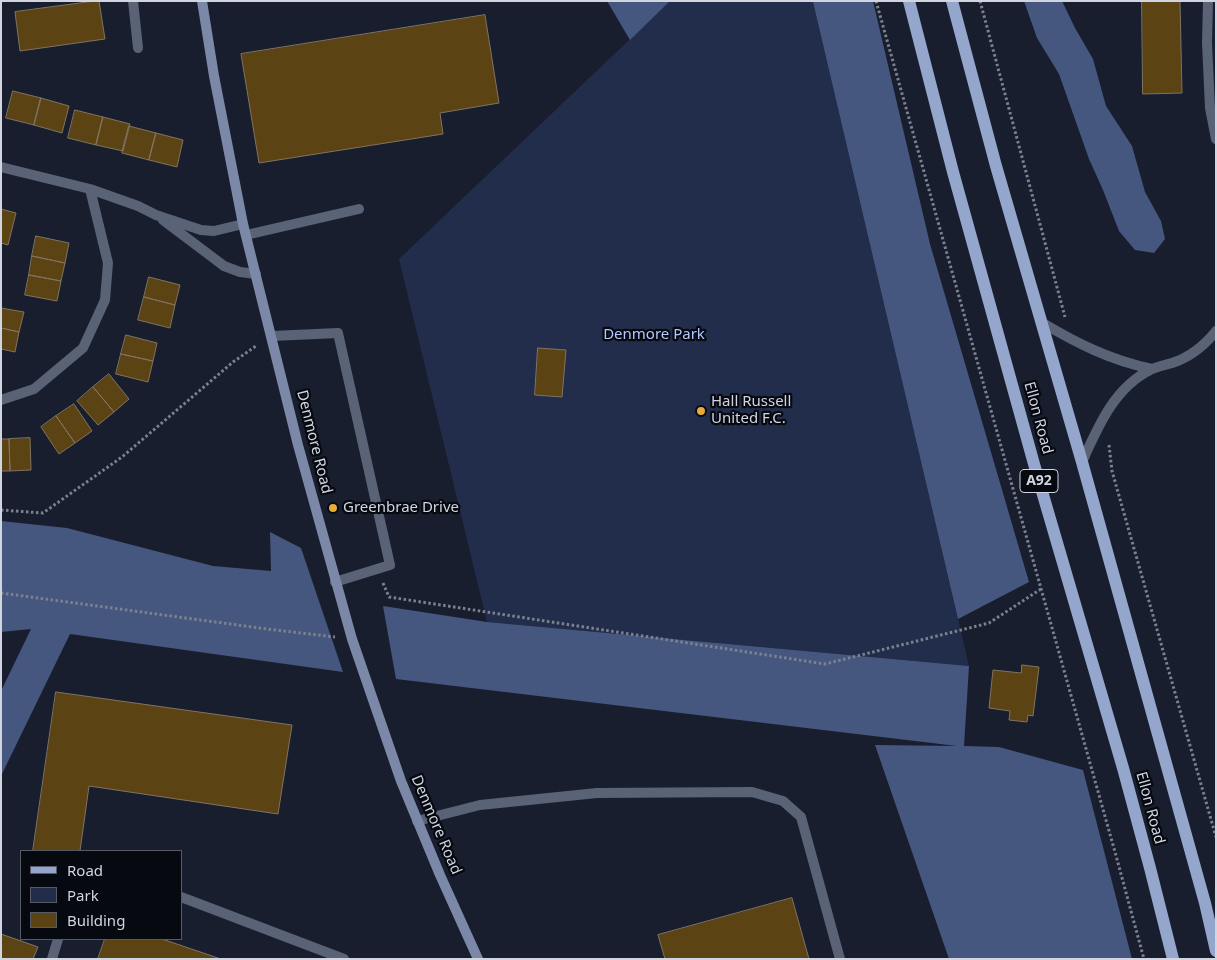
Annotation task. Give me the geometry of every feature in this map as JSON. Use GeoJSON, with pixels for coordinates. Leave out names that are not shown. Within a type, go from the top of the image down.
{"type":"FeatureCollection","features":[{"type":"Feature","properties":{"kind":"main road","name":"Ellon Road"},"geometry":{"type":"LineString","coordinates":[[909,1],[956,181],[1034,464],[1150,868],[1173,959]]}},
{"type":"Feature","properties":{"kind":"main road","name":"Ellon Road"},"geometry":{"type":"LineString","coordinates":[[952,1],[996,166],[1082,462],[1205,903],[1216,951]]}},
{"type":"Feature","properties":{"kind":"street"},"geometry":{"type":"LineString","coordinates":[[133,1],[138,48]]}},
{"type":"Feature","properties":{"kind":"street","name":"Denmore Road"},"geometry":{"type":"LineString","coordinates":[[202,1],[214,76],[243,224],[298,445],[335,582],[352,639],[401,781],[440,875],[478,959]]}},
{"type":"Feature","properties":{"kind":"street"},"geometry":{"type":"LineString","coordinates":[[1208,1],[1207,43],[1210,108],[1216,139]]}},
{"type":"Feature","properties":{"kind":"street"},"geometry":{"type":"LineString","coordinates":[[1,167],[90,189],[138,206],[156,215],[202,230],[214,231],[243,224]]}},
{"type":"Feature","properties":{"kind":"street"},"geometry":{"type":"LineString","coordinates":[[1,400],[34,389],[83,348],[105,300],[108,263],[90,189]]}},
{"type":"Feature","properties":{"kind":"street"},"geometry":{"type":"LineString","coordinates":[[246,234],[359,209]]}},
{"type":"Feature","properties":{"kind":"street"},"geometry":{"type":"LineString","coordinates":[[156,215],[224,266],[240,272],[256,274]]}},
{"type":"Feature","properties":{"kind":"street"},"geometry":{"type":"LineString","coordinates":[[1041,322],[1070,340],[1112,358],[1152,369]]}},
{"type":"Feature","properties":{"kind":"street"},"geometry":{"type":"LineString","coordinates":[[1082,462],[1105,414],[1129,384],[1152,369],[1182,359],[1212,344],[1216,331]]}},
{"type":"Feature","properties":{"kind":"street"},"geometry":{"type":"LineString","coordinates":[[272,336],[338,334],[390,565],[335,582]]}},
{"type":"Feature","properties":{"kind":"street"},"geometry":{"type":"LineString","coordinates":[[417,821],[480,805],[597,793],[752,792],[783,801],[801,817],[840,959]]}},
{"type":"Feature","properties":{"kind":"street"},"geometry":{"type":"LineString","coordinates":[[182,897],[344,959]]}},
{"type":"Feature","properties":{"kind":"street"},"geometry":{"type":"LineString","coordinates":[[52,959],[58,940]]}},
{"type":"Feature","properties":{"kind":"path"},"geometry":{"type":"LineString","coordinates":[[876,1],[1144,959]]}},
{"type":"Feature","properties":{"kind":"path"},"geometry":{"type":"LineString","coordinates":[[980,1],[1070,340]]}},
{"type":"Feature","properties":{"kind":"path"},"geometry":{"type":"LineString","coordinates":[[1,510],[43,513],[122,457],[233,362],[272,336]]}},
{"type":"Feature","properties":{"kind":"path"},"geometry":{"type":"LineString","coordinates":[[1105,414],[1112,471],[1216,837]]}},
{"type":"Feature","properties":{"kind":"path"},"geometry":{"type":"LineString","coordinates":[[378,568],[388,597],[825,664],[988,623],[1041,589]]}},
{"type":"Feature","properties":{"kind":"path"},"geometry":{"type":"LineString","coordinates":[[1,592],[266,629],[352,639]]}},
{"type":"Feature","properties":{"kind":"green space","name":"Denmore Park"},"geometry":{"type":"Polygon","coordinates":[[[670,1],[813,2],[969,666],[487,622],[399,259],[670,1]]]}},
{"type":"Feature","properties":{"kind":"shaded area"},"geometry":{"type":"Polygon","coordinates":[[[607,1],[670,1],[630,40],[607,1]]]}},
{"type":"Feature","properties":{"kind":"shaded area"},"geometry":{"type":"Polygon","coordinates":[[[808,1],[873,1],[930,244],[1029,582],[958,619],[813,2],[808,1]]]}},
{"type":"Feature","properties":{"kind":"shaded area"},"geometry":{"type":"Polygon","coordinates":[[[1024,1],[1062,1],[1093,59],[1106,106],[1132,146],[1145,192],[1161,221],[1165,239],[1154,253],[1135,250],[1119,231],[1089,159],[1059,74],[1037,38],[1024,1]]]}},
{"type":"Feature","properties":{"kind":"shaded area"},"geometry":{"type":"Polygon","coordinates":[[[1,521],[67,528],[213,566],[271,571],[270,532],[301,548],[343,672],[70,634],[1,776],[1,691],[31,629],[1,632],[1,521]]]}},
{"type":"Feature","properties":{"kind":"shaded area"},"geometry":{"type":"Polygon","coordinates":[[[383,606],[487,622],[969,666],[964,746],[999,747],[1083,770],[1132,959],[949,959],[875,745],[957,746],[396,679],[383,606]]]}},
{"type":"Feature","properties":{"kind":"building"},"geometry":{"type":"Polygon","coordinates":[[[99,1],[105,39],[20,51],[15,12],[99,1]]]}},
{"type":"Feature","properties":{"kind":"building"},"geometry":{"type":"Polygon","coordinates":[[[1142,1],[1180,1],[1182,93],[1143,94],[1142,1]]]}},
{"type":"Feature","properties":{"kind":"building"},"geometry":{"type":"Polygon","coordinates":[[[485,15],[499,103],[440,113],[443,134],[259,163],[241,54],[485,15]]]}},
{"type":"Feature","properties":{"kind":"building"},"geometry":{"type":"Polygon","coordinates":[[[13,91],[41,98],[34,125],[6,118],[13,91]]]}},
{"type":"Feature","properties":{"kind":"building"},"geometry":{"type":"Polygon","coordinates":[[[41,98],[69,106],[62,133],[34,125],[41,98]]]}},
{"type":"Feature","properties":{"kind":"building"},"geometry":{"type":"Polygon","coordinates":[[[75,110],[103,117],[96,145],[68,138],[75,110]]]}},
{"type":"Feature","properties":{"kind":"building"},"geometry":{"type":"Polygon","coordinates":[[[103,117],[130,124],[123,151],[96,145],[103,117]]]}},
{"type":"Feature","properties":{"kind":"building"},"geometry":{"type":"Polygon","coordinates":[[[129,126],[156,133],[149,160],[122,153],[129,126]]]}},
{"type":"Feature","properties":{"kind":"building"},"geometry":{"type":"Polygon","coordinates":[[[156,133],[183,140],[177,167],[149,160],[156,133]]]}},
{"type":"Feature","properties":{"kind":"building"},"geometry":{"type":"Polygon","coordinates":[[[1,209],[16,213],[8,245],[1,243],[1,209]]]}},
{"type":"Feature","properties":{"kind":"building"},"geometry":{"type":"Polygon","coordinates":[[[36,236],[69,243],[65,263],[32,256],[36,236]]]}},
{"type":"Feature","properties":{"kind":"building"},"geometry":{"type":"Polygon","coordinates":[[[32,256],[65,263],[61,281],[29,275],[32,256]]]}},
{"type":"Feature","properties":{"kind":"building"},"geometry":{"type":"Polygon","coordinates":[[[29,275],[61,281],[57,301],[25,295],[29,275]]]}},
{"type":"Feature","properties":{"kind":"building"},"geometry":{"type":"Polygon","coordinates":[[[149,277],[180,285],[175,305],[144,297],[149,277]]]}},
{"type":"Feature","properties":{"kind":"building"},"geometry":{"type":"Polygon","coordinates":[[[144,297],[175,305],[170,328],[138,320],[144,297]]]}},
{"type":"Feature","properties":{"kind":"building"},"geometry":{"type":"Polygon","coordinates":[[[1,308],[24,312],[19,332],[1,328],[1,308]]]}},
{"type":"Feature","properties":{"kind":"building"},"geometry":{"type":"Polygon","coordinates":[[[1,328],[19,332],[15,352],[1,349],[1,328]]]}},
{"type":"Feature","properties":{"kind":"building"},"geometry":{"type":"Polygon","coordinates":[[[126,335],[157,343],[153,361],[121,354],[126,335]]]}},
{"type":"Feature","properties":{"kind":"building"},"geometry":{"type":"Polygon","coordinates":[[[538,348],[566,350],[562,397],[535,395],[538,348]]]}},
{"type":"Feature","properties":{"kind":"building"},"geometry":{"type":"Polygon","coordinates":[[[121,354],[153,361],[148,382],[116,374],[121,354]]]}},
{"type":"Feature","properties":{"kind":"building"},"geometry":{"type":"Polygon","coordinates":[[[109,374],[129,399],[114,412],[93,387],[109,374]]]}},
{"type":"Feature","properties":{"kind":"building"},"geometry":{"type":"Polygon","coordinates":[[[93,387],[114,412],[98,425],[77,401],[93,387]]]}},
{"type":"Feature","properties":{"kind":"building"},"geometry":{"type":"Polygon","coordinates":[[[74,404],[92,431],[75,443],[56,416],[74,404]]]}},
{"type":"Feature","properties":{"kind":"building"},"geometry":{"type":"Polygon","coordinates":[[[56,416],[75,443],[59,454],[41,427],[56,416]]]}},
{"type":"Feature","properties":{"kind":"building"},"geometry":{"type":"Polygon","coordinates":[[[30,438],[31,470],[10,471],[9,439],[30,438]]]}},
{"type":"Feature","properties":{"kind":"building"},"geometry":{"type":"Polygon","coordinates":[[[1,439],[9,439],[10,471],[1,471],[1,439]]]}},
{"type":"Feature","properties":{"kind":"building"},"geometry":{"type":"Polygon","coordinates":[[[1022,665],[1039,667],[1033,716],[1028,715],[1027,722],[1009,720],[1010,711],[989,708],[993,670],[1021,673],[1022,665]]]}},
{"type":"Feature","properties":{"kind":"building"},"geometry":{"type":"Polygon","coordinates":[[[56,692],[292,725],[278,814],[89,786],[80,850],[33,850],[56,692]]]}},
{"type":"Feature","properties":{"kind":"building"},"geometry":{"type":"Polygon","coordinates":[[[792,898],[809,959],[665,959],[658,935],[792,898]]]}},
{"type":"Feature","properties":{"kind":"building"},"geometry":{"type":"Polygon","coordinates":[[[1,934],[38,947],[33,959],[1,959],[1,934]]]}},
{"type":"Feature","properties":{"kind":"building"},"geometry":{"type":"Polygon","coordinates":[[[105,940],[165,940],[221,959],[98,959],[105,940]]]}},
{"type":"Feature","properties":{"kind":"place","name":"Hall Russell United F.C."},"geometry":{"type":"Point","coordinates":[701,411]}},
{"type":"Feature","properties":{"kind":"place","name":"Greenbrae Drive"},"geometry":{"type":"Point","coordinates":[333,508]}}]}
